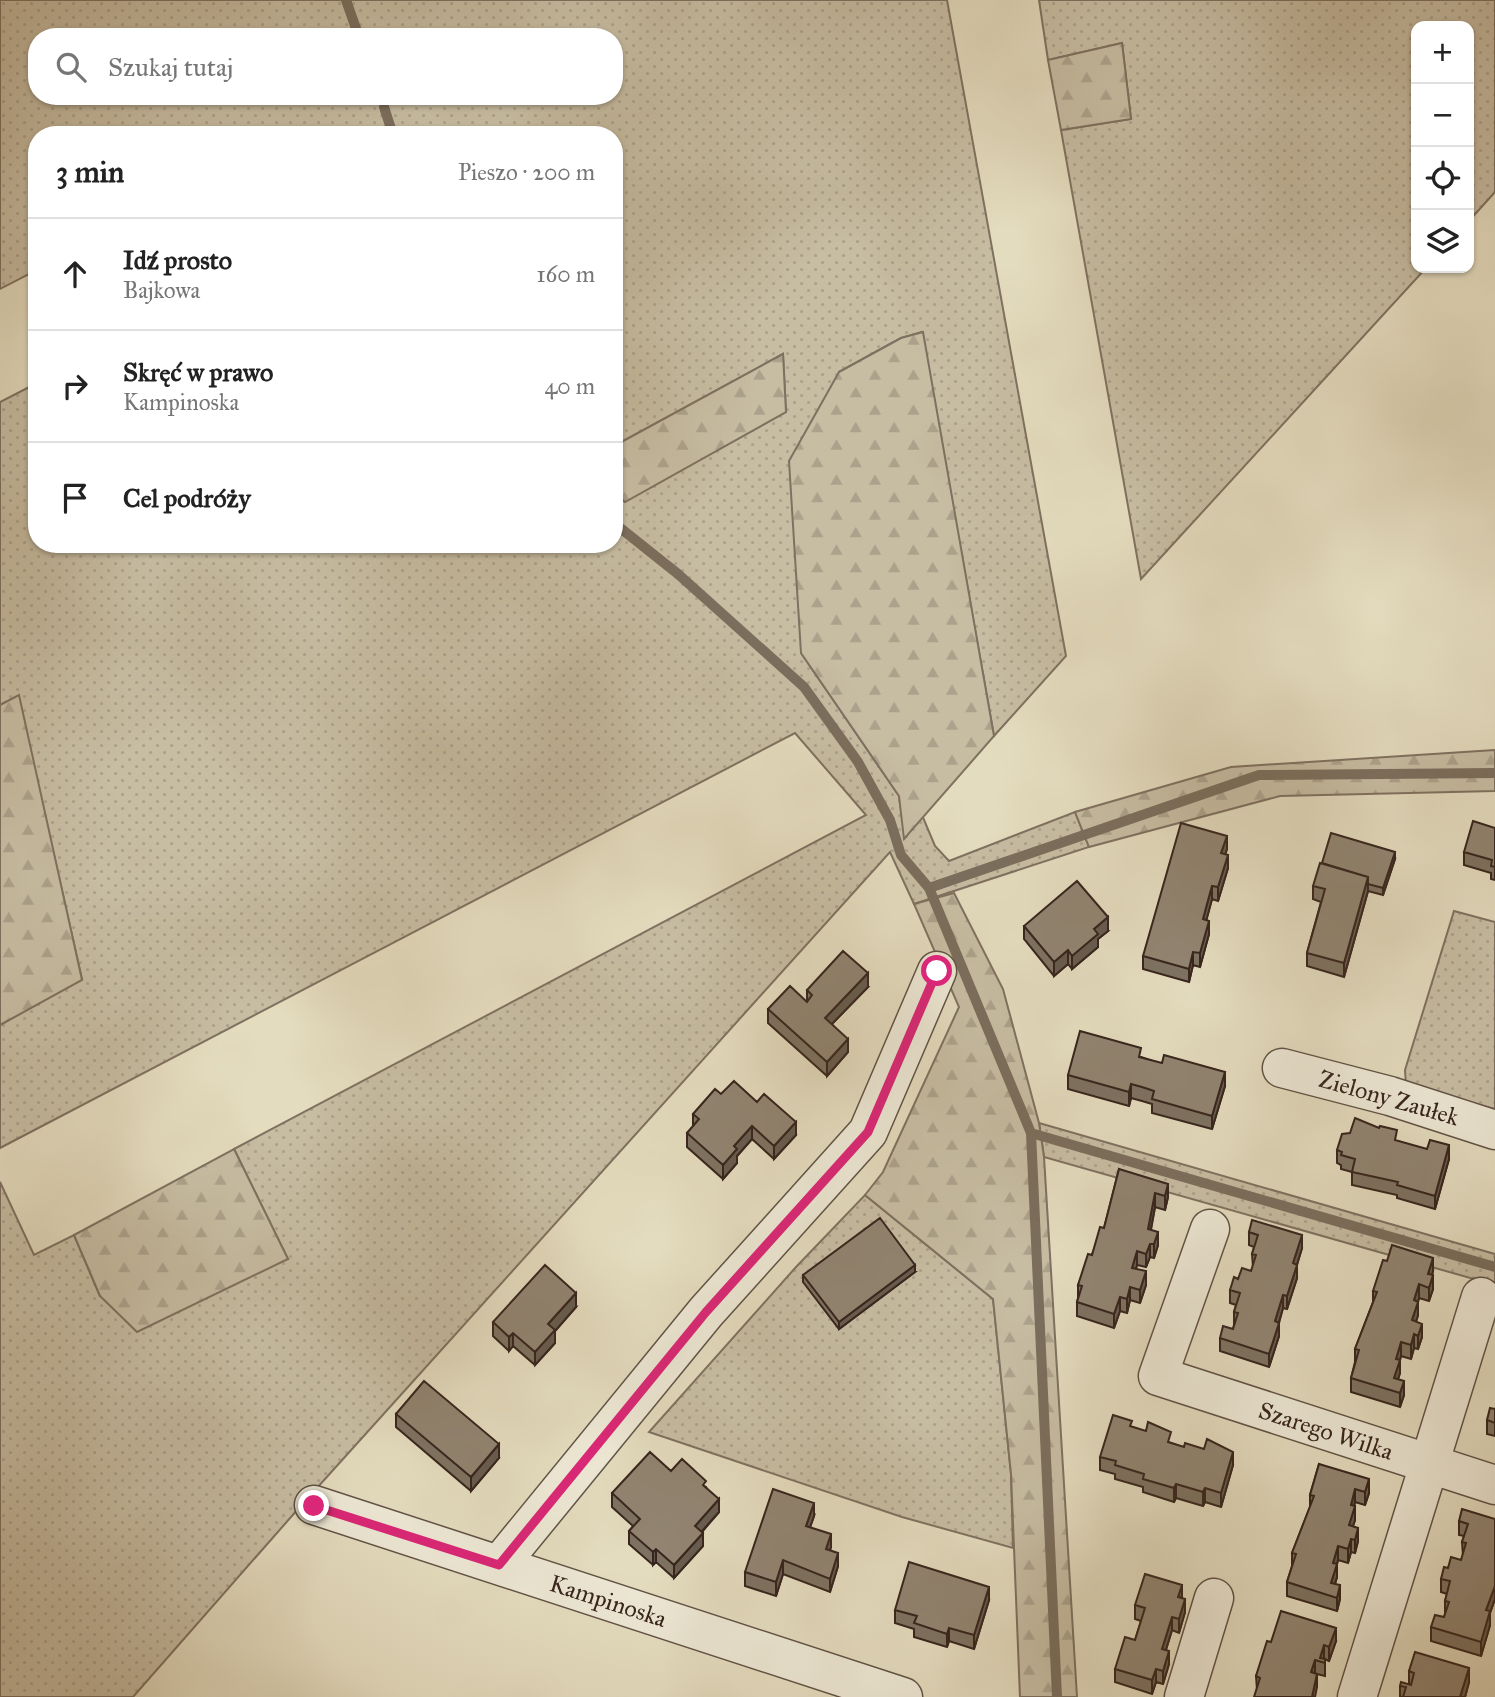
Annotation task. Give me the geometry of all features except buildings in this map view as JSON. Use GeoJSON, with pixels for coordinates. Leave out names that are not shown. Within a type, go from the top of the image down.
{"type":"FeatureCollection","features":[{"type":"Feature","properties":{"kind":"street"},"geometry":{"type":"LineString","coordinates":[[499,1565],[706,1312],[868,1132],[937,971]]}},
{"type":"Feature","properties":{"kind":"street","name":"Zielony Zaułek"},"geometry":{"type":"LineString","coordinates":[[1282,1068],[1390,1096],[1495,1130]]}},
{"type":"Feature","properties":{"kind":"street","name":"Szarego Wilka"},"geometry":{"type":"LineString","coordinates":[[1210,1229],[1158,1376],[1495,1485]]}},
{"type":"Feature","properties":{"kind":"street"},"geometry":{"type":"LineString","coordinates":[[1357,1697],[1431,1464],[1480,1297]]}},
{"type":"Feature","properties":{"kind":"street","name":"Kampinoska"},"geometry":{"type":"LineString","coordinates":[[314,1506],[903,1697]]}},
{"type":"Feature","properties":{"kind":"street"},"geometry":{"type":"LineString","coordinates":[[1184,1697],[1214,1598]]}},
{"type":"Feature","properties":{"kind":"green space"},"geometry":{"type":"Polygon","coordinates":[[[0,0],[947,0],[1066,656],[994,736],[922,332],[901,338],[839,372],[801,653],[899,796],[905,838],[922,815],[935,846],[949,861],[1075,812],[1089,847],[914,904],[890,852],[298,1509],[133,1697],[0,1697],[0,1182],[34,1255],[74,1235],[100,1296],[288,1259],[234,1149],[866,815],[795,733],[0,1148],[0,1025],[82,979],[18,696],[0,705],[0,402],[28,388],[28,553],[623,553],[623,500],[625,501],[786,412],[783,354],[623,441],[623,126],[28,126],[28,275],[0,289],[0,0]]]}},
{"type":"Feature","properties":{"kind":"green space"},"geometry":{"type":"Polygon","coordinates":[[[1039,0],[1495,0],[1495,192],[1474,215],[1474,21],[1411,21],[1411,273],[1421,273],[1141,579],[1061,130],[1131,119],[1122,43],[1048,60],[1039,0]]]}},
{"type":"Feature","properties":{"kind":"green space"},"geometry":{"type":"Polygon","coordinates":[[[1122,43],[1131,119],[1061,130],[1048,60],[1122,43]]]}},
{"type":"Feature","properties":{"kind":"green space"},"geometry":{"type":"Polygon","coordinates":[[[923,332],[994,736],[904,839],[899,796],[801,653],[789,461],[839,372],[901,338],[923,332]]]}},
{"type":"Feature","properties":{"kind":"green space"},"geometry":{"type":"Polygon","coordinates":[[[783,354],[786,412],[625,502],[623,441],[783,354]]]}},
{"type":"Feature","properties":{"kind":"green space"},"geometry":{"type":"Polygon","coordinates":[[[19,695],[82,980],[0,1025],[0,705],[19,695]]]}},
{"type":"Feature","properties":{"kind":"green space"},"geometry":{"type":"Polygon","coordinates":[[[1495,750],[1495,791],[1280,796],[1089,847],[1075,812],[1231,767],[1495,750]]]}},
{"type":"Feature","properties":{"kind":"green space"},"geometry":{"type":"Polygon","coordinates":[[[954,893],[1003,989],[1039,1123],[1044,1157],[1077,1697],[1020,1697],[1011,1474],[993,1299],[865,1195],[883,1172],[959,1007],[914,904],[954,893]]]}},
{"type":"Feature","properties":{"kind":"green space"},"geometry":{"type":"Polygon","coordinates":[[[1454,911],[1495,922],[1495,1109],[1406,1085],[1405,1070],[1454,911]]]}},
{"type":"Feature","properties":{"kind":"green space"},"geometry":{"type":"Polygon","coordinates":[[[1039,1123],[1495,1254],[1495,1285],[1044,1157],[1039,1123]]]}},
{"type":"Feature","properties":{"kind":"green space"},"geometry":{"type":"Polygon","coordinates":[[[234,1149],[288,1259],[137,1332],[100,1296],[74,1235],[234,1149]]]}},
{"type":"Feature","properties":{"kind":"green space"},"geometry":{"type":"Polygon","coordinates":[[[865,1195],[993,1299],[1011,1474],[1013,1548],[902,1517],[649,1432],[796,1267],[865,1195]]]}},
{"type":"Feature","properties":{"kind":"waterway"},"geometry":{"type":"LineString","coordinates":[[346,0],[356,28]]}},
{"type":"Feature","properties":{"kind":"waterway"},"geometry":{"type":"LineString","coordinates":[[384,107],[390,126]]}},
{"type":"Feature","properties":{"kind":"waterway"},"geometry":{"type":"LineString","coordinates":[[623,530],[678,574],[804,687],[858,762],[890,820],[901,855],[929,888],[1031,1133],[1057,1697]]}},
{"type":"Feature","properties":{"kind":"waterway"},"geometry":{"type":"LineString","coordinates":[[929,888],[1259,775],[1495,773]]}},
{"type":"Feature","properties":{"kind":"waterway"},"geometry":{"type":"LineString","coordinates":[[1031,1133],[1495,1267]]}},
{"type":"Feature","properties":{"kind":"route"},"geometry":{"type":"LineString","coordinates":[[314,1506],[499,1565],[706,1312],[868,1132],[937,971]]}}]}
